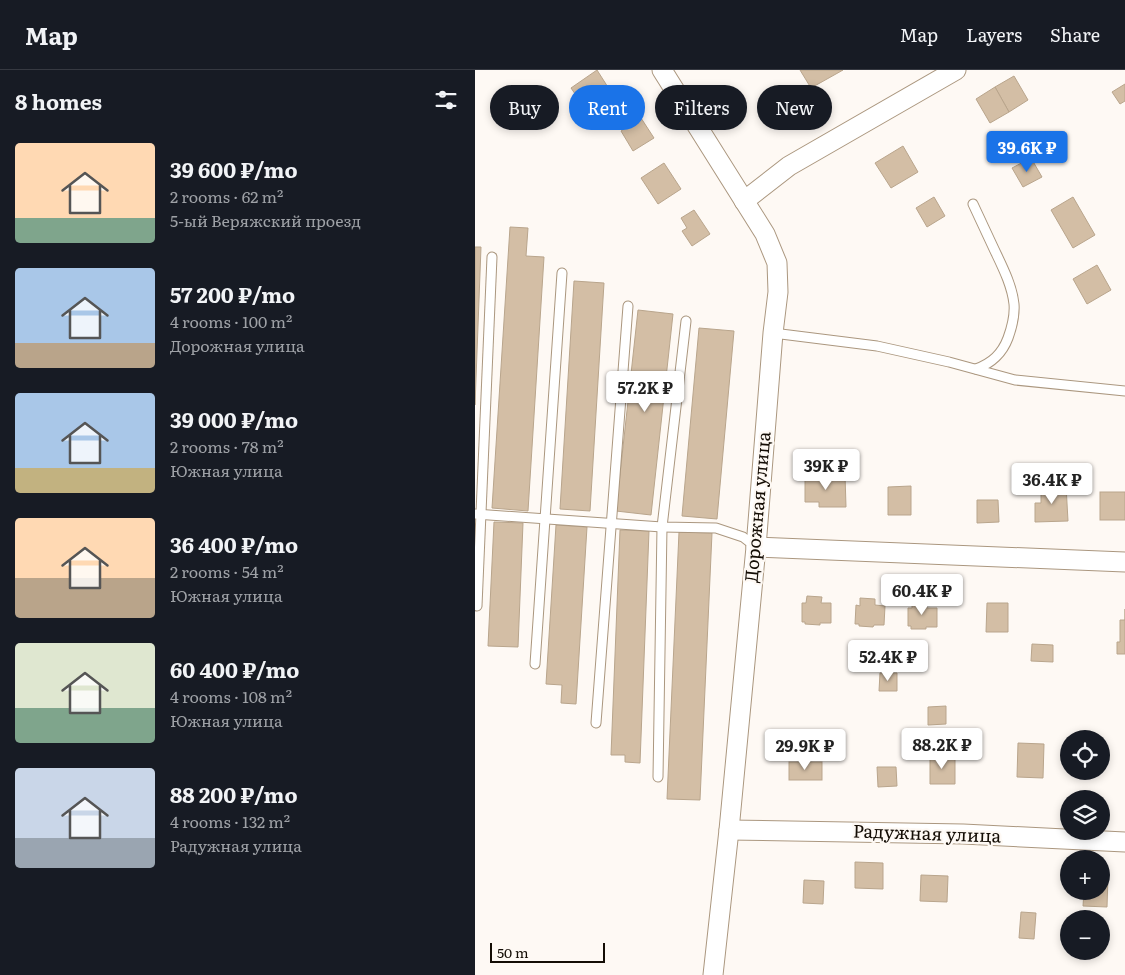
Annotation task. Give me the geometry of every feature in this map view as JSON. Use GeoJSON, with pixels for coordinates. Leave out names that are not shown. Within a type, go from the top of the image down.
{"type":"FeatureCollection","features":[{"type":"Feature","properties":{"kind":"street","name":"Дорожная улица"},"geometry":{"type":"LineString","coordinates":[[662,70],[765,234],[777,263],[778,292],[756,547],[713,975]]}},
{"type":"Feature","properties":{"kind":"street"},"geometry":{"type":"LineString","coordinates":[[744,201],[789,166],[956,70]]}},
{"type":"Feature","properties":{"kind":"street"},"geometry":{"type":"LineString","coordinates":[[756,547],[1125,562]]}},
{"type":"Feature","properties":{"kind":"street","name":"Радужная улица"},"geometry":{"type":"LineString","coordinates":[[729,830],[963,834],[1125,842]]}},
{"type":"Feature","properties":{"kind":"lane"},"geometry":{"type":"LineString","coordinates":[[973,204],[1004,271],[1014,303],[1014,318],[1003,348],[989,364],[976,369]]}},
{"type":"Feature","properties":{"kind":"lane"},"geometry":{"type":"LineString","coordinates":[[477,606],[478,515],[492,257]]}},
{"type":"Feature","properties":{"kind":"lane"},"geometry":{"type":"LineString","coordinates":[[535,664],[562,273]]}},
{"type":"Feature","properties":{"kind":"lane"},"geometry":{"type":"LineString","coordinates":[[596,723],[628,306]]}},
{"type":"Feature","properties":{"kind":"lane"},"geometry":{"type":"LineString","coordinates":[[658,778],[662,527],[686,320]]}},
{"type":"Feature","properties":{"kind":"lane"},"geometry":{"type":"LineString","coordinates":[[773,333],[877,346],[949,362],[1015,380],[1125,391]]}},
{"type":"Feature","properties":{"kind":"lane"},"geometry":{"type":"LineString","coordinates":[[478,515],[662,527],[716,528],[743,537],[756,547]]}},
{"type":"Feature","properties":{"kind":"building"},"geometry":{"type":"Polygon","coordinates":[[[597,70],[607,85],[575,85],[597,70]]]}},
{"type":"Feature","properties":{"kind":"building"},"geometry":{"type":"Polygon","coordinates":[[[800,70],[843,70],[816,85],[809,85],[800,70]]]}},
{"type":"Feature","properties":{"kind":"building"},"geometry":{"type":"Polygon","coordinates":[[[1014,76],[1028,100],[1009,112],[995,87],[1014,76]]]}},
{"type":"Feature","properties":{"kind":"building"},"geometry":{"type":"Polygon","coordinates":[[[1125,84],[1125,101],[1120,104],[1112,92],[1125,84]]]}},
{"type":"Feature","properties":{"kind":"building"},"geometry":{"type":"Polygon","coordinates":[[[995,87],[1009,112],[990,123],[976,99],[995,87]]]}},
{"type":"Feature","properties":{"kind":"building"},"geometry":{"type":"Polygon","coordinates":[[[645,124],[654,138],[633,151],[621,131],[645,130],[645,124]]]}},
{"type":"Feature","properties":{"kind":"building"},"geometry":{"type":"Polygon","coordinates":[[[903,146],[918,172],[891,188],[875,163],[903,146]]]}},
{"type":"Feature","properties":{"kind":"building"},"geometry":{"type":"Polygon","coordinates":[[[1031,158],[1042,177],[1023,187],[1012,168],[1031,158]]]}},
{"type":"Feature","properties":{"kind":"building"},"geometry":{"type":"Polygon","coordinates":[[[664,163],[681,189],[658,204],[641,178],[664,163]]]}},
{"type":"Feature","properties":{"kind":"building"},"geometry":{"type":"Polygon","coordinates":[[[934,197],[945,216],[927,227],[916,208],[934,197]]]}},
{"type":"Feature","properties":{"kind":"building"},"geometry":{"type":"Polygon","coordinates":[[[1073,197],[1095,235],[1073,248],[1051,210],[1073,197]]]}},
{"type":"Feature","properties":{"kind":"building"},"geometry":{"type":"Polygon","coordinates":[[[694,210],[710,234],[692,246],[682,231],[687,228],[681,218],[694,210]]]}},
{"type":"Feature","properties":{"kind":"building"},"geometry":{"type":"Polygon","coordinates":[[[510,227],[528,228],[526,256],[544,257],[528,511],[492,508],[510,227]]]}},
{"type":"Feature","properties":{"kind":"building"},"geometry":{"type":"Polygon","coordinates":[[[475,247],[481,247],[475,405],[475,247]]]}},
{"type":"Feature","properties":{"kind":"building"},"geometry":{"type":"Polygon","coordinates":[[[1097,265],[1111,290],[1087,304],[1073,279],[1097,265]]]}},
{"type":"Feature","properties":{"kind":"building"},"geometry":{"type":"Polygon","coordinates":[[[574,281],[604,283],[590,511],[560,509],[574,281]]]}},
{"type":"Feature","properties":{"kind":"building"},"geometry":{"type":"Polygon","coordinates":[[[638,310],[673,314],[651,515],[616,511],[638,310]]]}},
{"type":"Feature","properties":{"kind":"building"},"geometry":{"type":"Polygon","coordinates":[[[699,328],[734,331],[717,519],[682,516],[699,328]]]}},
{"type":"Feature","properties":{"kind":"building"},"geometry":{"type":"Polygon","coordinates":[[[845,475],[846,507],[819,507],[819,502],[805,502],[805,476],[845,475]]]}},
{"type":"Feature","properties":{"kind":"building"},"geometry":{"type":"Polygon","coordinates":[[[1066,485],[1068,521],[1035,522],[1035,503],[1041,503],[1041,486],[1066,485]]]}},
{"type":"Feature","properties":{"kind":"building"},"geometry":{"type":"Polygon","coordinates":[[[911,486],[911,515],[888,515],[888,487],[911,486]]]}},
{"type":"Feature","properties":{"kind":"building"},"geometry":{"type":"Polygon","coordinates":[[[1100,492],[1125,492],[1125,520],[1100,520],[1100,492]]]}},
{"type":"Feature","properties":{"kind":"building"},"geometry":{"type":"Polygon","coordinates":[[[977,500],[998,500],[999,522],[977,523],[977,500]]]}},
{"type":"Feature","properties":{"kind":"building"},"geometry":{"type":"Polygon","coordinates":[[[494,522],[523,523],[518,647],[488,646],[494,522]]]}},
{"type":"Feature","properties":{"kind":"building"},"geometry":{"type":"Polygon","coordinates":[[[556,525],[587,527],[576,704],[561,703],[562,685],[546,684],[556,525]]]}},
{"type":"Feature","properties":{"kind":"building"},"geometry":{"type":"Polygon","coordinates":[[[620,530],[649,531],[640,763],[625,762],[625,755],[611,755],[620,530]]]}},
{"type":"Feature","properties":{"kind":"building"},"geometry":{"type":"Polygon","coordinates":[[[679,532],[712,533],[700,800],[667,799],[679,532]]]}},
{"type":"Feature","properties":{"kind":"building"},"geometry":{"type":"Polygon","coordinates":[[[807,596],[822,597],[821,603],[831,603],[831,623],[820,623],[820,625],[802,622],[802,603],[806,603],[807,596]]]}},
{"type":"Feature","properties":{"kind":"building"},"geometry":{"type":"Polygon","coordinates":[[[860,598],[875,599],[875,605],[885,606],[884,625],[874,625],[873,627],[855,624],[856,605],[860,606],[860,598]]]}},
{"type":"Feature","properties":{"kind":"building"},"geometry":{"type":"Polygon","coordinates":[[[912,601],[927,601],[927,608],[937,608],[937,627],[911,629],[911,626],[908,626],[908,608],[912,608],[912,601]]]}},
{"type":"Feature","properties":{"kind":"building"},"geometry":{"type":"Polygon","coordinates":[[[987,603],[1008,603],[1008,632],[986,632],[987,603]]]}},
{"type":"Feature","properties":{"kind":"building"},"geometry":{"type":"Polygon","coordinates":[[[1120,620],[1125,620],[1125,654],[1117,654],[1117,642],[1120,642],[1120,620]]]}},
{"type":"Feature","properties":{"kind":"building"},"geometry":{"type":"Polygon","coordinates":[[[1032,644],[1053,645],[1053,662],[1031,661],[1032,644]]]}},
{"type":"Feature","properties":{"kind":"building"},"geometry":{"type":"Polygon","coordinates":[[[880,673],[897,673],[897,691],[879,691],[880,673]]]}},
{"type":"Feature","properties":{"kind":"building"},"geometry":{"type":"Polygon","coordinates":[[[946,706],[946,724],[928,725],[928,707],[946,706]]]}},
{"type":"Feature","properties":{"kind":"building"},"geometry":{"type":"Polygon","coordinates":[[[1018,743],[1044,744],[1043,778],[1017,777],[1018,743]]]}},
{"type":"Feature","properties":{"kind":"building"},"geometry":{"type":"Polygon","coordinates":[[[930,754],[945,754],[945,759],[955,758],[955,784],[930,784],[930,754]]]}},
{"type":"Feature","properties":{"kind":"building"},"geometry":{"type":"Polygon","coordinates":[[[789,762],[822,762],[822,780],[789,780],[789,762]]]}},
{"type":"Feature","properties":{"kind":"building"},"geometry":{"type":"Polygon","coordinates":[[[877,767],[896,767],[897,786],[878,787],[877,767]]]}},
{"type":"Feature","properties":{"kind":"building"},"geometry":{"type":"Polygon","coordinates":[[[855,862],[883,863],[883,889],[855,888],[855,862]]]}},
{"type":"Feature","properties":{"kind":"building"},"geometry":{"type":"Polygon","coordinates":[[[921,875],[948,876],[947,902],[920,901],[921,875]]]}},
{"type":"Feature","properties":{"kind":"building"},"geometry":{"type":"Polygon","coordinates":[[[804,880],[824,881],[823,904],[803,903],[804,880]]]}},
{"type":"Feature","properties":{"kind":"building"},"geometry":{"type":"Polygon","coordinates":[[[1083,900],[1107,900],[1107,907],[1083,906],[1083,900]]]}},
{"type":"Feature","properties":{"kind":"building"},"geometry":{"type":"Polygon","coordinates":[[[1021,912],[1036,913],[1034,939],[1019,938],[1021,912]]]}}]}
